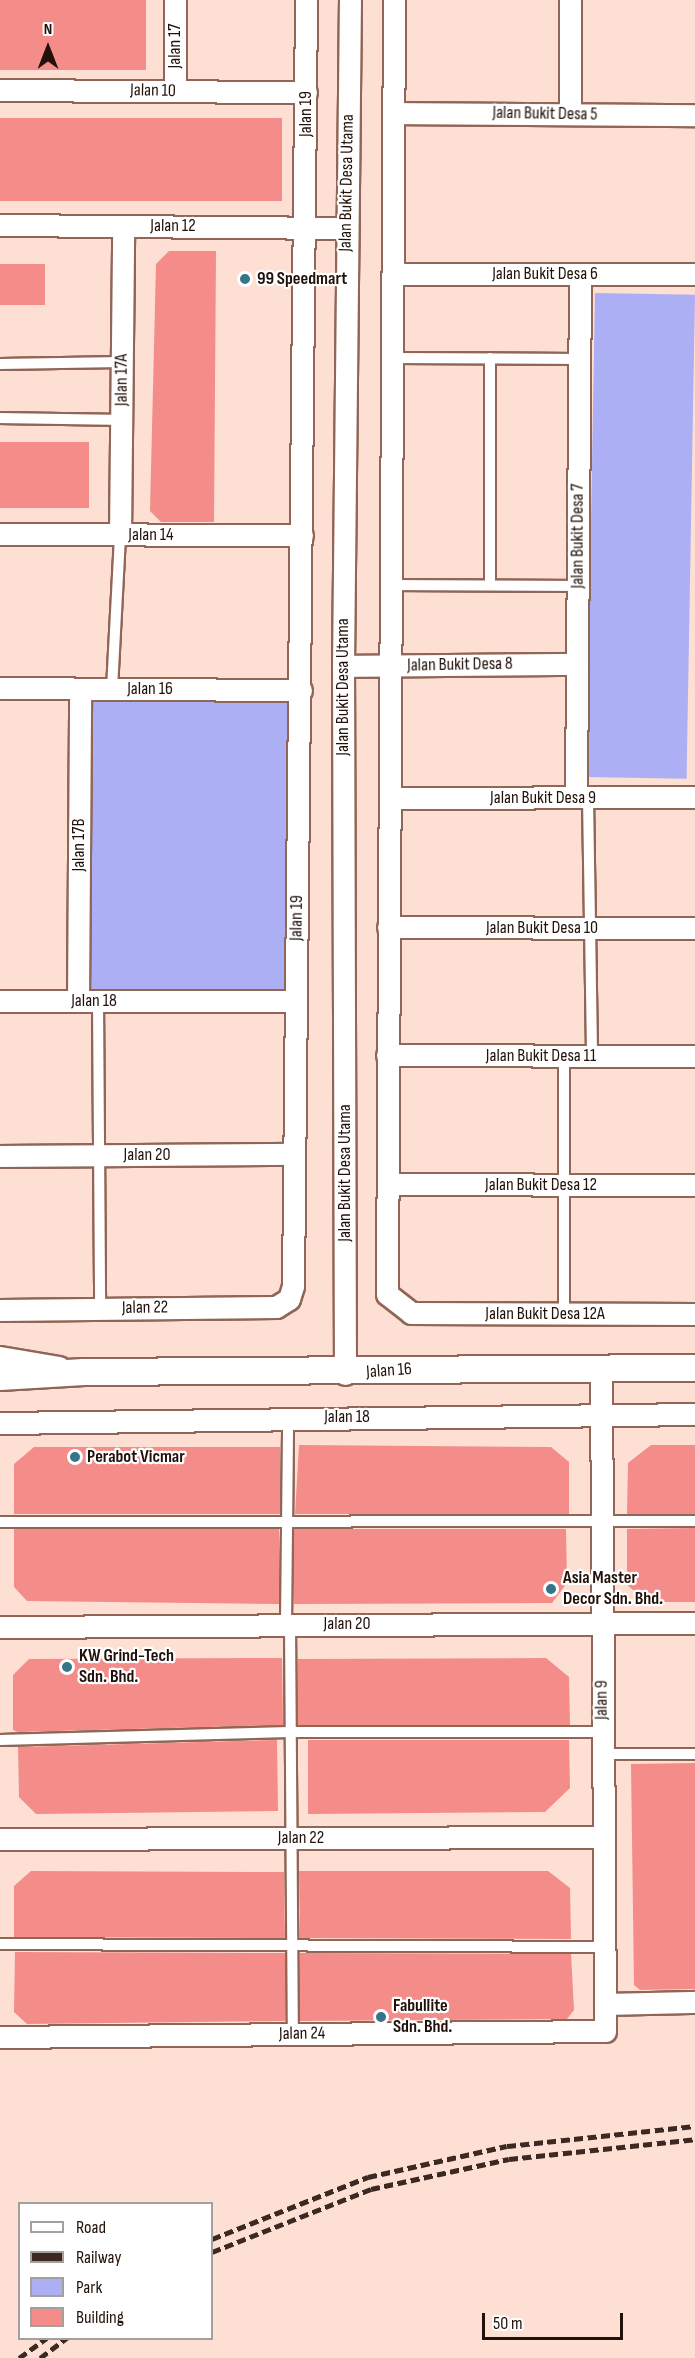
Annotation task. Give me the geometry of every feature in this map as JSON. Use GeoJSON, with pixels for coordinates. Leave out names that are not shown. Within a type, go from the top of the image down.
{"type":"FeatureCollection","features":[{"type":"Feature","properties":{"kind":"street","name":"Jalan 17"},"geometry":{"type":"LineString","coordinates":[[175,0],[175,91]]}},
{"type":"Feature","properties":{"kind":"street","name":"Jalan 19"},"geometry":{"type":"LineString","coordinates":[[289,1299],[294,1154],[301,690],[306,0]]}},
{"type":"Feature","properties":{"kind":"street","name":"Jalan Bukit Desa Utama"},"geometry":{"type":"LineString","coordinates":[[345,1374],[343,666],[350,0]]}},
{"type":"Feature","properties":{"kind":"street"},"geometry":{"type":"LineString","coordinates":[[388,1184],[387,1055],[393,666],[395,274],[394,0]]}},
{"type":"Feature","properties":{"kind":"street"},"geometry":{"type":"LineString","coordinates":[[570,0],[570,114]]}},
{"type":"Feature","properties":{"kind":"street","name":"Jalan 10"},"geometry":{"type":"LineString","coordinates":[[0,90],[306,92]]}},
{"type":"Feature","properties":{"kind":"street","name":"Jalan Bukit Desa 5"},"geometry":{"type":"LineString","coordinates":[[395,113],[695,115]]}},
{"type":"Feature","properties":{"kind":"street","name":"Jalan 12"},"geometry":{"type":"LineString","coordinates":[[0,225],[346,228]]}},
{"type":"Feature","properties":{"kind":"street","name":"Jalan 17A"},"geometry":{"type":"LineString","coordinates":[[120,535],[123,226]]}},
{"type":"Feature","properties":{"kind":"street","name":"Jalan Bukit Desa 6"},"geometry":{"type":"LineString","coordinates":[[395,274],[695,274]]}},
{"type":"Feature","properties":{"kind":"street","name":"Jalan Bukit Desa 7"},"geometry":{"type":"LineString","coordinates":[[580,274],[577,664],[582,797]]}},
{"type":"Feature","properties":{"kind":"street","name":"Jalan 14"},"geometry":{"type":"LineString","coordinates":[[0,534],[302,535]]}},
{"type":"Feature","properties":{"kind":"street","name":"Jalan Bukit Desa 8"},"geometry":{"type":"LineString","coordinates":[[343,666],[577,664]]}},
{"type":"Feature","properties":{"kind":"street","name":"Jalan 16"},"geometry":{"type":"LineString","coordinates":[[0,688],[301,690]]}},
{"type":"Feature","properties":{"kind":"street","name":"Jalan 17B"},"geometry":{"type":"LineString","coordinates":[[80,688],[88,1001]]}},
{"type":"Feature","properties":{"kind":"street","name":"Jalan Bukit Desa 9"},"geometry":{"type":"LineString","coordinates":[[391,798],[695,797]]}},
{"type":"Feature","properties":{"kind":"street","name":"Jalan Bukit Desa 10"},"geometry":{"type":"LineString","coordinates":[[388,927],[695,928]]}},
{"type":"Feature","properties":{"kind":"street","name":"Jalan 18"},"geometry":{"type":"LineString","coordinates":[[0,1001],[296,1000]]}},
{"type":"Feature","properties":{"kind":"street","name":"Jalan Bukit Desa 11"},"geometry":{"type":"LineString","coordinates":[[387,1055],[695,1056]]}},
{"type":"Feature","properties":{"kind":"street","name":"Jalan 20"},"geometry":{"type":"LineString","coordinates":[[0,1156],[294,1154]]}},
{"type":"Feature","properties":{"kind":"street","name":"Jalan Bukit Desa 12"},"geometry":{"type":"LineString","coordinates":[[388,1184],[695,1185]]}},
{"type":"Feature","properties":{"kind":"street","name":"Jalan Bukit Desa 12A"},"geometry":{"type":"LineString","coordinates":[[388,1184],[385,1278],[396,1306],[411,1313],[695,1314]]}},
{"type":"Feature","properties":{"kind":"street","name":"Jalan 22"},"geometry":{"type":"LineString","coordinates":[[0,1310],[276,1307],[289,1299]]}},
{"type":"Feature","properties":{"kind":"street","name":"Jalan 16"},"geometry":{"type":"LineString","coordinates":[[0,1357],[84,1372]]}},
{"type":"Feature","properties":{"kind":"street","name":"Jalan 9"},"geometry":{"type":"LineString","coordinates":[[600,1368],[605,2031]]}},
{"type":"Feature","properties":{"kind":"street","name":"Jalan 16"},"geometry":{"type":"LineString","coordinates":[[0,1377],[84,1372],[345,1374],[695,1368]]}},
{"type":"Feature","properties":{"kind":"street","name":"Jalan 18"},"geometry":{"type":"LineString","coordinates":[[0,1424],[288,1417],[695,1414]]}},
{"type":"Feature","properties":{"kind":"street","name":"Jalan 20"},"geometry":{"type":"LineString","coordinates":[[0,1627],[695,1623]]}},
{"type":"Feature","properties":{"kind":"street","name":"Jalan 22"},"geometry":{"type":"LineString","coordinates":[[0,1839],[602,1837]]}},
{"type":"Feature","properties":{"kind":"street"},"geometry":{"type":"LineString","coordinates":[[605,2004],[695,2002]]}},
{"type":"Feature","properties":{"kind":"street","name":"Jalan 24"},"geometry":{"type":"LineString","coordinates":[[0,2037],[605,2031]]}},
{"type":"Feature","properties":{"kind":"lane"},"geometry":{"type":"LineString","coordinates":[[394,358],[579,359]]}},
{"type":"Feature","properties":{"kind":"lane"},"geometry":{"type":"LineString","coordinates":[[490,358],[490,585]]}},
{"type":"Feature","properties":{"kind":"lane"},"geometry":{"type":"LineString","coordinates":[[0,364],[122,362]]}},
{"type":"Feature","properties":{"kind":"lane"},"geometry":{"type":"LineString","coordinates":[[0,418],[121,420]]}},
{"type":"Feature","properties":{"kind":"lane"},"geometry":{"type":"LineString","coordinates":[[112,689],[120,535]]}},
{"type":"Feature","properties":{"kind":"lane"},"geometry":{"type":"LineString","coordinates":[[393,585],[578,586]]}},
{"type":"Feature","properties":{"kind":"lane"},"geometry":{"type":"LineString","coordinates":[[582,797],[590,928],[592,1056]]}},
{"type":"Feature","properties":{"kind":"lane"},"geometry":{"type":"LineString","coordinates":[[88,1001],[100,1155],[100,1309]]}},
{"type":"Feature","properties":{"kind":"lane"},"geometry":{"type":"LineString","coordinates":[[564,1056],[561,1185],[564,1315]]}},
{"type":"Feature","properties":{"kind":"lane"},"geometry":{"type":"LineString","coordinates":[[288,1417],[288,1838],[293,2034]]}},
{"type":"Feature","properties":{"kind":"lane"},"geometry":{"type":"LineString","coordinates":[[0,1522],[695,1521]]}},
{"type":"Feature","properties":{"kind":"lane"},"geometry":{"type":"LineString","coordinates":[[0,1740],[289,1732],[602,1732]]}},
{"type":"Feature","properties":{"kind":"lane"},"geometry":{"type":"LineString","coordinates":[[602,1755],[695,1755]]}},
{"type":"Feature","properties":{"kind":"lane"},"geometry":{"type":"LineString","coordinates":[[0,1944],[604,1947]]}},
{"type":"Feature","properties":{"kind":"green space"},"geometry":{"type":"Polygon","coordinates":[[[595,293],[695,295],[687,779],[587,777],[595,293]]]}},
{"type":"Feature","properties":{"kind":"green space"},"geometry":{"type":"Polygon","coordinates":[[[80,689],[301,689],[301,1001],[80,1001],[80,689]]]}},
{"type":"Feature","properties":{"kind":"building"},"geometry":{"type":"Polygon","coordinates":[[[0,0],[146,0],[146,70],[0,70],[0,0]]]}},
{"type":"Feature","properties":{"kind":"building"},"geometry":{"type":"Polygon","coordinates":[[[0,118],[282,118],[282,201],[0,201],[0,118]]]}},
{"type":"Feature","properties":{"kind":"building"},"geometry":{"type":"Polygon","coordinates":[[[169,251],[216,251],[214,522],[161,522],[150,511],[156,264],[169,251]]]}},
{"type":"Feature","properties":{"kind":"building"},"geometry":{"type":"Polygon","coordinates":[[[0,264],[45,264],[45,305],[0,305],[0,264]]]}},
{"type":"Feature","properties":{"kind":"building"},"geometry":{"type":"Polygon","coordinates":[[[0,442],[89,442],[89,508],[0,508],[0,442]]]}},
{"type":"Feature","properties":{"kind":"building"},"geometry":{"type":"Polygon","coordinates":[[[299,1445],[551,1447],[569,1462],[569,1514],[295,1514],[299,1445]]]}},
{"type":"Feature","properties":{"kind":"building"},"geometry":{"type":"Polygon","coordinates":[[[651,1445],[695,1445],[695,1514],[627,1514],[628,1463],[651,1445]]]}},
{"type":"Feature","properties":{"kind":"building"},"geometry":{"type":"Polygon","coordinates":[[[34,1447],[280,1447],[280,1514],[14,1514],[14,1464],[34,1447]]]}},
{"type":"Feature","properties":{"kind":"building"},"geometry":{"type":"Polygon","coordinates":[[[695,1528],[695,1602],[648,1602],[627,1585],[627,1529],[695,1528]]]}},
{"type":"Feature","properties":{"kind":"building"},"geometry":{"type":"Polygon","coordinates":[[[14,1529],[279,1529],[279,1604],[27,1601],[14,1587],[14,1529]]]}},
{"type":"Feature","properties":{"kind":"building"},"geometry":{"type":"Polygon","coordinates":[[[294,1529],[566,1529],[567,1583],[552,1603],[294,1604],[294,1529]]]}},
{"type":"Feature","properties":{"kind":"building"},"geometry":{"type":"Polygon","coordinates":[[[282,1658],[283,1725],[18,1732],[13,1730],[13,1675],[29,1659],[282,1658]]]}},
{"type":"Feature","properties":{"kind":"building"},"geometry":{"type":"Polygon","coordinates":[[[546,1658],[569,1677],[570,1725],[298,1725],[298,1659],[546,1658]]]}},
{"type":"Feature","properties":{"kind":"building"},"geometry":{"type":"Polygon","coordinates":[[[277,1740],[278,1811],[36,1814],[19,1797],[18,1747],[277,1740]]]}},
{"type":"Feature","properties":{"kind":"building"},"geometry":{"type":"Polygon","coordinates":[[[308,1740],[569,1740],[570,1788],[545,1812],[308,1814],[308,1740]]]}},
{"type":"Feature","properties":{"kind":"building"},"geometry":{"type":"Polygon","coordinates":[[[695,1763],[695,1989],[640,1990],[634,1985],[631,1764],[695,1763]]]}},
{"type":"Feature","properties":{"kind":"building"},"geometry":{"type":"Polygon","coordinates":[[[31,1871],[284,1872],[285,1938],[14,1937],[14,1886],[31,1871]]]}},
{"type":"Feature","properties":{"kind":"building"},"geometry":{"type":"Polygon","coordinates":[[[299,1871],[548,1871],[570,1888],[571,1939],[300,1938],[299,1871]]]}},
{"type":"Feature","properties":{"kind":"building"},"geometry":{"type":"Polygon","coordinates":[[[15,1952],[285,1953],[285,2021],[27,2024],[14,2012],[15,1952]]]}},
{"type":"Feature","properties":{"kind":"building"},"geometry":{"type":"Polygon","coordinates":[[[300,1953],[571,1954],[574,2010],[567,2019],[300,2021],[300,1953]]]}},
{"type":"Feature","properties":{"kind":"railway"},"geometry":{"type":"LineString","coordinates":[[213,2239],[368,2177],[507,2146],[695,2126]]}},
{"type":"Feature","properties":{"kind":"railway"},"geometry":{"type":"LineString","coordinates":[[213,2252],[371,2189],[509,2159],[695,2139]]}},
{"type":"Feature","properties":{"kind":"railway"},"geometry":{"type":"LineString","coordinates":[[19,2358],[44,2340]]}},
{"type":"Feature","properties":{"kind":"railway"},"geometry":{"type":"LineString","coordinates":[[40,2358],[64,2340]]}},
{"type":"Feature","properties":{"kind":"place","name":"99 Speedmart"},"geometry":{"type":"Point","coordinates":[245,279]}},
{"type":"Feature","properties":{"kind":"place","name":"Perabot Vicmar"},"geometry":{"type":"Point","coordinates":[75,1457]}},
{"type":"Feature","properties":{"kind":"place","name":"Asia Master Decor Sdn. Bhd."},"geometry":{"type":"Point","coordinates":[551,1589]}},
{"type":"Feature","properties":{"kind":"place","name":"KW Grind-Tech Sdn. Bhd."},"geometry":{"type":"Point","coordinates":[67,1667]}},
{"type":"Feature","properties":{"kind":"place","name":"Fabullite Sdn. Bhd."},"geometry":{"type":"Point","coordinates":[381,2017]}}]}
